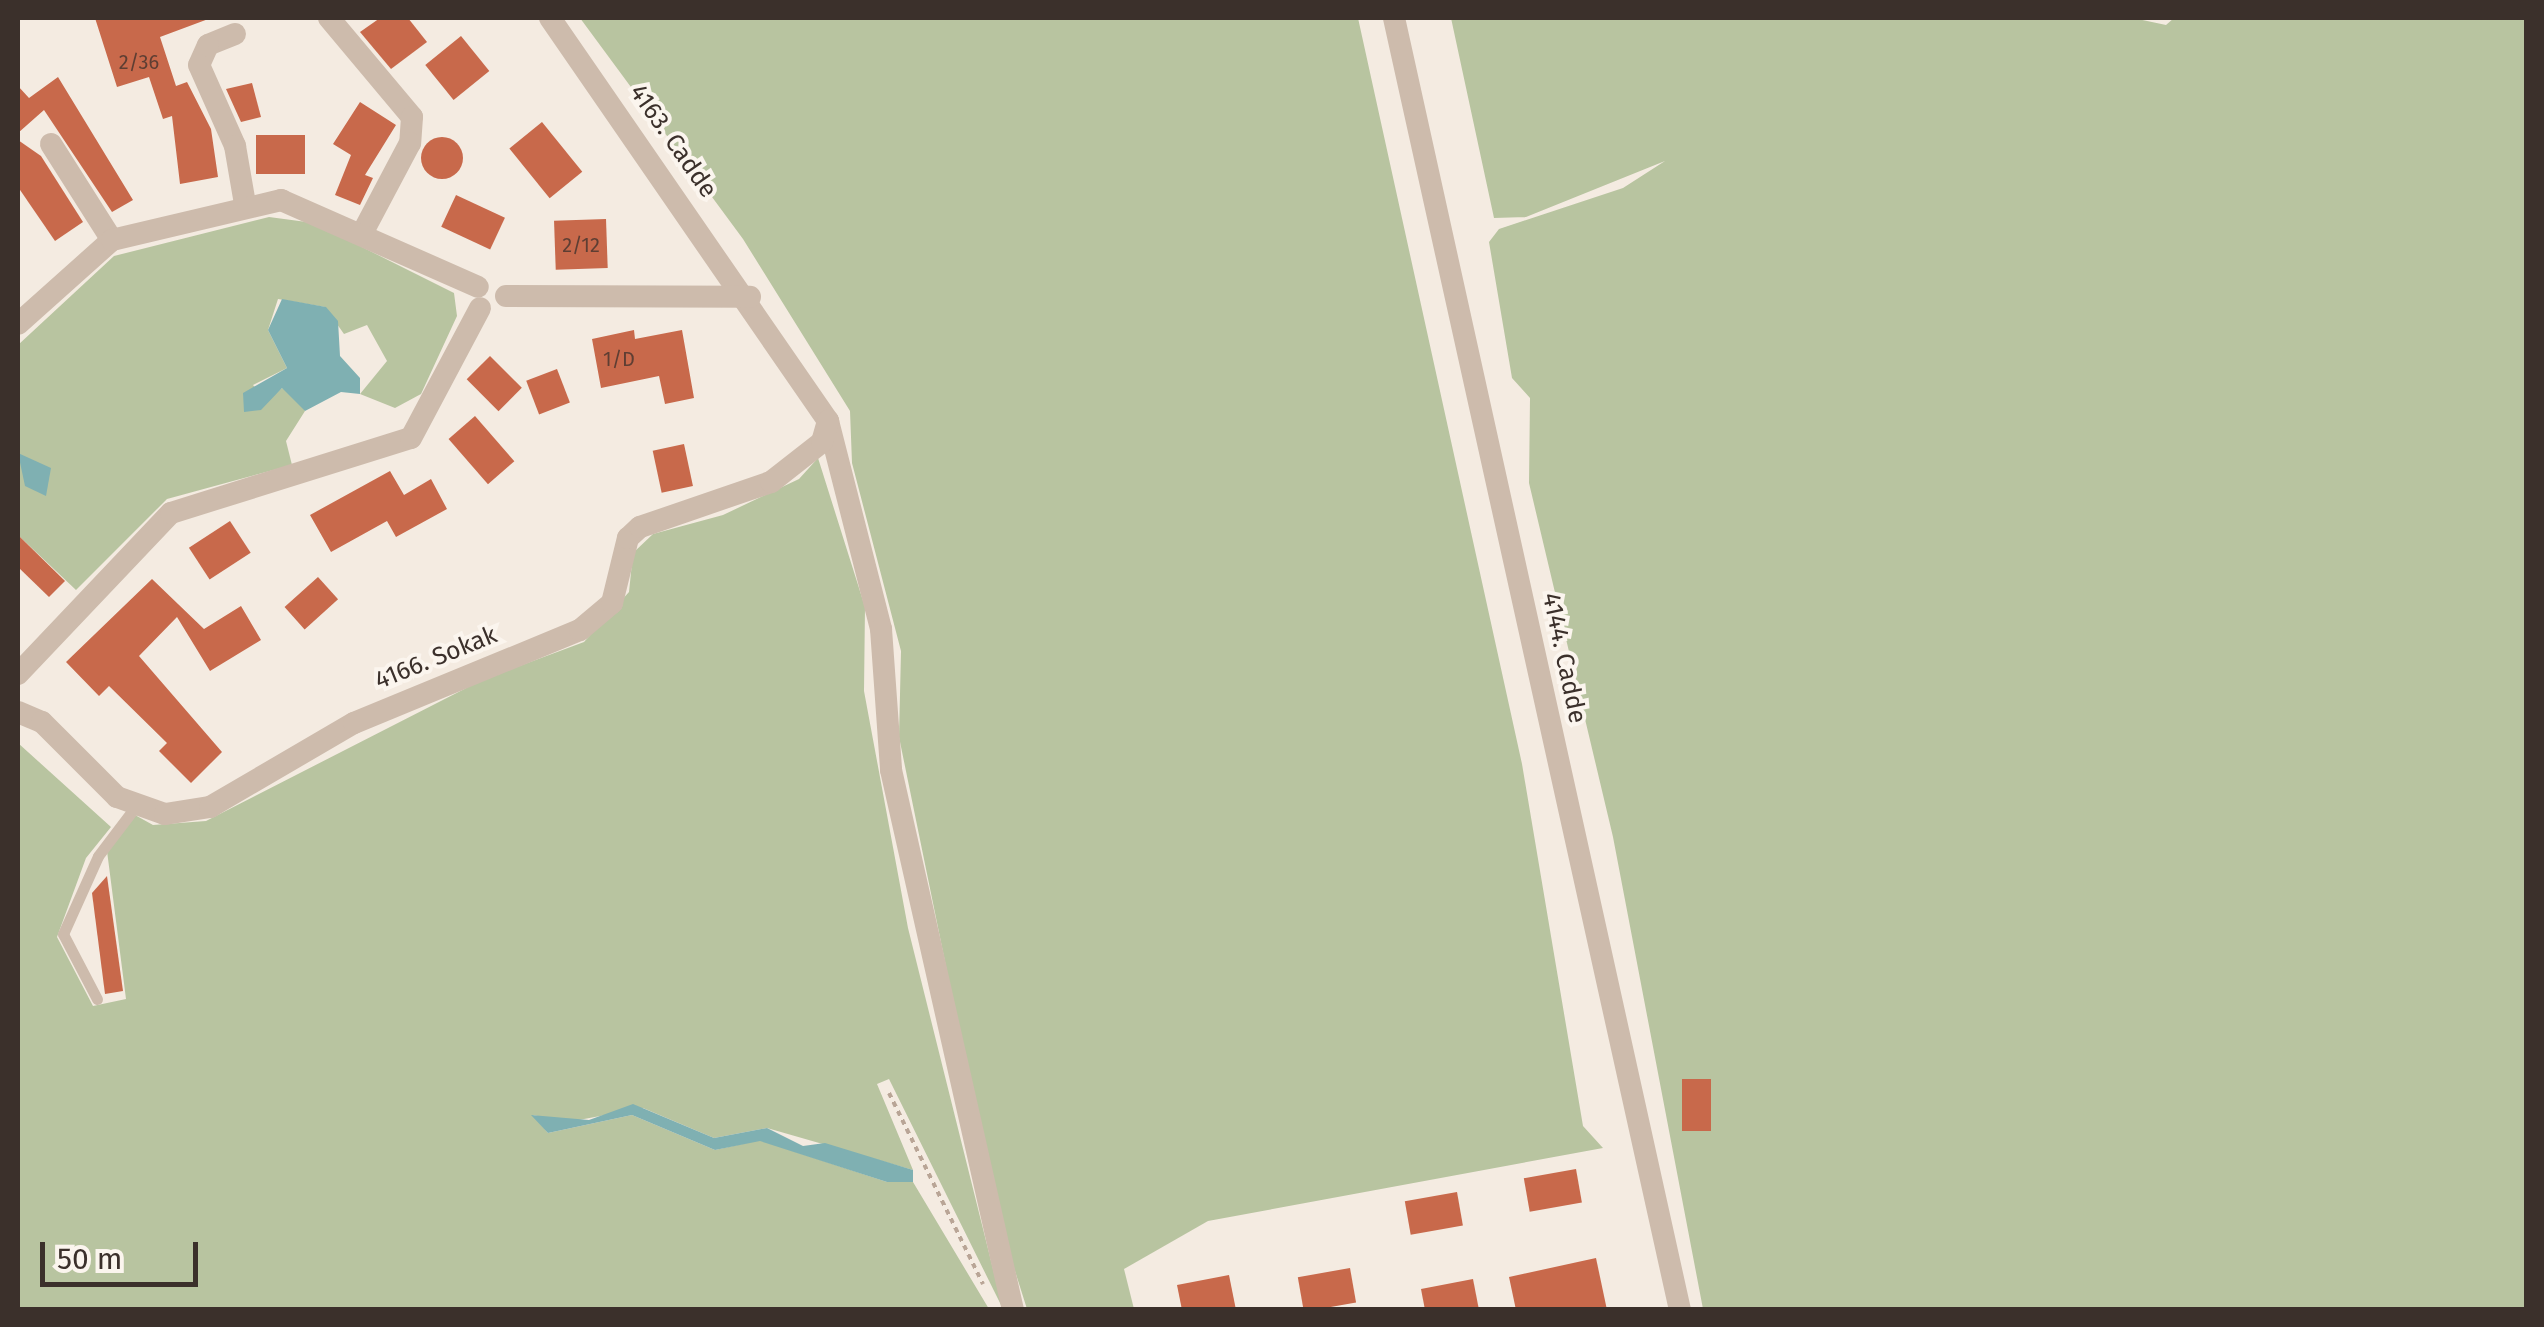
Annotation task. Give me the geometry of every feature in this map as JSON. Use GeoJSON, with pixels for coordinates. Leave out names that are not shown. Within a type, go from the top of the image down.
{"type":"FeatureCollection","features":[{"type":"Feature","properties":{"kind":"street"},"geometry":{"type":"LineString","coordinates":[[328,18],[412,117],[410,143],[364,230]]}},
{"type":"Feature","properties":{"kind":"street","name":"4163. Cadde"},"geometry":{"type":"LineString","coordinates":[[550,18],[750,297],[828,420],[881,629],[891,770],[1013,1310]]}},
{"type":"Feature","properties":{"kind":"street","name":"4144. Cadde"},"geometry":{"type":"LineString","coordinates":[[1394,18],[1680,1310]]}},
{"type":"Feature","properties":{"kind":"street"},"geometry":{"type":"LineString","coordinates":[[235,34],[208,45],[199,65],[234,146],[244,204]]}},
{"type":"Feature","properties":{"kind":"street"},"geometry":{"type":"LineString","coordinates":[[51,144],[112,240]]}},
{"type":"Feature","properties":{"kind":"street"},"geometry":{"type":"LineString","coordinates":[[18,324],[112,240],[244,204],[281,200],[364,230],[479,297],[494,311],[506,296],[750,297]]}},
{"type":"Feature","properties":{"kind":"street"},"geometry":{"type":"LineString","coordinates":[[18,674],[171,513],[411,438],[479,297]]}},
{"type":"Feature","properties":{"kind":"street","name":"4166. Sokak"},"geometry":{"type":"LineString","coordinates":[[136,806],[166,814],[210,808],[354,723],[580,630],[612,603],[628,538],[640,527],[771,482],[822,442],[828,420]]}},
{"type":"Feature","properties":{"kind":"street"},"geometry":{"type":"LineString","coordinates":[[18,712],[136,806]]}},
{"type":"Feature","properties":{"kind":"lane"},"geometry":{"type":"LineString","coordinates":[[97,999],[63,934],[98,856],[136,806]]}},
{"type":"Feature","properties":{"kind":"path"},"geometry":{"type":"LineString","coordinates":[[889,1093],[934,1200],[989,1294]]}},
{"type":"Feature","properties":{"kind":"green space"},"geometry":{"type":"Polygon","coordinates":[[[580,18],[1358,18],[1522,764],[1583,1126],[1603,1148],[1208,1221],[1124,1269],[1134,1309],[1027,1309],[996,1211],[899,737],[901,651],[852,463],[850,411],[743,239],[580,18]]]}},
{"type":"Feature","properties":{"kind":"green space"},"geometry":{"type":"Polygon","coordinates":[[[1451,18],[2133,18],[2166,25],[2174,18],[2526,18],[2526,1309],[1703,1309],[1613,837],[1529,483],[1530,398],[1512,378],[1489,242],[1499,229],[1623,188],[1665,161],[1526,217],[1494,218],[1451,18]]]}},
{"type":"Feature","properties":{"kind":"green space"},"geometry":{"type":"Polygon","coordinates":[[[269,217],[314,223],[454,293],[457,316],[421,394],[395,408],[360,394],[387,361],[367,325],[344,334],[325,307],[278,299],[268,330],[287,368],[253,385],[267,401],[282,388],[296,393],[305,411],[286,441],[292,465],[167,499],[76,590],[18,535],[18,345],[114,256],[269,217]]]}},
{"type":"Feature","properties":{"kind":"green space"},"geometry":{"type":"Polygon","coordinates":[[[818,458],[865,607],[864,691],[908,928],[1003,1309],[889,1079],[877,1084],[913,1170],[767,1128],[714,1138],[643,1108],[568,1122],[533,1115],[548,1133],[632,1115],[715,1150],[760,1140],[887,1182],[913,1182],[989,1309],[18,1309],[18,743],[111,827],[86,858],[57,937],[93,1006],[126,999],[107,851],[135,815],[153,825],[206,821],[482,680],[584,642],[629,592],[633,553],[653,534],[723,515],[799,479],[818,458]]]}},
{"type":"Feature","properties":{"kind":"water"},"geometry":{"type":"Polygon","coordinates":[[[282,299],[326,307],[338,321],[340,356],[360,378],[360,394],[341,392],[305,411],[282,388],[261,410],[244,412],[243,393],[287,368],[268,330],[282,299]]]}},
{"type":"Feature","properties":{"kind":"water"},"geometry":{"type":"Polygon","coordinates":[[[18,453],[51,468],[46,496],[25,486],[18,453]]]}},
{"type":"Feature","properties":{"kind":"water"},"geometry":{"type":"Polygon","coordinates":[[[633,1104],[714,1138],[767,1128],[803,1146],[825,1143],[913,1170],[913,1182],[887,1182],[760,1141],[715,1150],[632,1115],[548,1133],[531,1115],[589,1120],[633,1104]]]}},
{"type":"Feature","properties":{"kind":"building"},"geometry":{"type":"Polygon","coordinates":[[[95,18],[211,18],[160,37],[176,86],[187,82],[211,129],[218,177],[180,184],[172,116],[163,119],[149,77],[117,87],[95,18]]]}},
{"type":"Feature","properties":{"kind":"building"},"geometry":{"type":"Polygon","coordinates":[[[380,18],[408,18],[427,42],[391,69],[360,32],[380,18]]]}},
{"type":"Feature","properties":{"kind":"building"},"geometry":{"type":"Polygon","coordinates":[[[461,36],[489,71],[454,100],[425,65],[461,36]]]}},
{"type":"Feature","properties":{"kind":"building"},"geometry":{"type":"Polygon","coordinates":[[[58,77],[133,200],[112,212],[44,110],[18,133],[18,86],[29,98],[58,77]]]}},
{"type":"Feature","properties":{"kind":"building"},"geometry":{"type":"Polygon","coordinates":[[[252,83],[261,117],[241,122],[226,89],[252,83]]]}},
{"type":"Feature","properties":{"kind":"building"},"geometry":{"type":"Polygon","coordinates":[[[360,102],[396,125],[365,175],[373,178],[360,205],[335,195],[351,155],[333,144],[360,102]]]}},
{"type":"Feature","properties":{"kind":"building"},"geometry":{"type":"Polygon","coordinates":[[[542,122],[582,172],[550,198],[509,148],[542,122]]]}},
{"type":"Feature","properties":{"kind":"building"},"geometry":{"type":"Polygon","coordinates":[[[256,135],[305,135],[305,174],[256,174],[256,135]]]}},
{"type":"Feature","properties":{"kind":"building"},"geometry":{"type":"Polygon","coordinates":[[[442,137],[457,143],[463,158],[457,173],[442,179],[427,173],[421,158],[427,143],[442,137]]]}},
{"type":"Feature","properties":{"kind":"building"},"geometry":{"type":"Polygon","coordinates":[[[18,140],[41,156],[83,222],[55,241],[18,187],[18,140]]]}},
{"type":"Feature","properties":{"kind":"building"},"geometry":{"type":"Polygon","coordinates":[[[456,195],[505,218],[490,250],[441,227],[456,195]]]}},
{"type":"Feature","properties":{"kind":"building"},"geometry":{"type":"Polygon","coordinates":[[[606,219],[608,268],[556,270],[554,221],[606,219]]]}},
{"type":"Feature","properties":{"kind":"building"},"geometry":{"type":"Polygon","coordinates":[[[634,330],[635,339],[682,330],[694,398],[665,404],[659,376],[601,388],[592,339],[634,330]]]}},
{"type":"Feature","properties":{"kind":"building"},"geometry":{"type":"Polygon","coordinates":[[[490,356],[522,388],[498,411],[467,379],[490,356]]]}},
{"type":"Feature","properties":{"kind":"building"},"geometry":{"type":"Polygon","coordinates":[[[557,369],[570,403],[539,414],[526,381],[557,369]]]}},
{"type":"Feature","properties":{"kind":"building"},"geometry":{"type":"Polygon","coordinates":[[[475,416],[514,461],[488,484],[449,439],[475,416]]]}},
{"type":"Feature","properties":{"kind":"building"},"geometry":{"type":"Polygon","coordinates":[[[684,444],[693,486],[662,493],[653,451],[684,444]]]}},
{"type":"Feature","properties":{"kind":"building"},"geometry":{"type":"Polygon","coordinates":[[[390,471],[404,495],[431,479],[447,509],[396,537],[387,521],[331,552],[310,515],[390,471]]]}},
{"type":"Feature","properties":{"kind":"building"},"geometry":{"type":"Polygon","coordinates":[[[230,521],[251,553],[210,580],[189,548],[230,521]]]}},
{"type":"Feature","properties":{"kind":"building"},"geometry":{"type":"Polygon","coordinates":[[[18,535],[65,581],[49,597],[18,567],[18,535]]]}},
{"type":"Feature","properties":{"kind":"building"},"geometry":{"type":"Polygon","coordinates":[[[318,577],[338,599],[305,629],[285,607],[318,577]]]}},
{"type":"Feature","properties":{"kind":"building"},"geometry":{"type":"Polygon","coordinates":[[[152,579],[204,629],[241,606],[261,640],[210,671],[177,617],[139,656],[222,752],[191,783],[159,751],[167,743],[109,686],[99,696],[66,662],[152,579]]]}},
{"type":"Feature","properties":{"kind":"building"},"geometry":{"type":"Polygon","coordinates":[[[107,876],[123,991],[105,994],[92,893],[107,876]]]}},
{"type":"Feature","properties":{"kind":"building"},"geometry":{"type":"Polygon","coordinates":[[[1682,1079],[1711,1079],[1711,1131],[1682,1131],[1682,1079]]]}},
{"type":"Feature","properties":{"kind":"building"},"geometry":{"type":"Polygon","coordinates":[[[1576,1169],[1582,1202],[1530,1212],[1524,1178],[1576,1169]]]}},
{"type":"Feature","properties":{"kind":"building"},"geometry":{"type":"Polygon","coordinates":[[[1457,1192],[1463,1225],[1411,1235],[1405,1201],[1457,1192]]]}},
{"type":"Feature","properties":{"kind":"building"},"geometry":{"type":"Polygon","coordinates":[[[1596,1258],[1607,1310],[1516,1310],[1509,1277],[1596,1258]]]}},
{"type":"Feature","properties":{"kind":"building"},"geometry":{"type":"Polygon","coordinates":[[[1350,1268],[1356,1302],[1304,1310],[1298,1277],[1350,1268]]]}},
{"type":"Feature","properties":{"kind":"building"},"geometry":{"type":"Polygon","coordinates":[[[1229,1275],[1236,1310],[1182,1310],[1177,1285],[1229,1275]]]}},
{"type":"Feature","properties":{"kind":"building"},"geometry":{"type":"Polygon","coordinates":[[[1473,1279],[1479,1310],[1425,1310],[1421,1289],[1473,1279]]]}}]}
